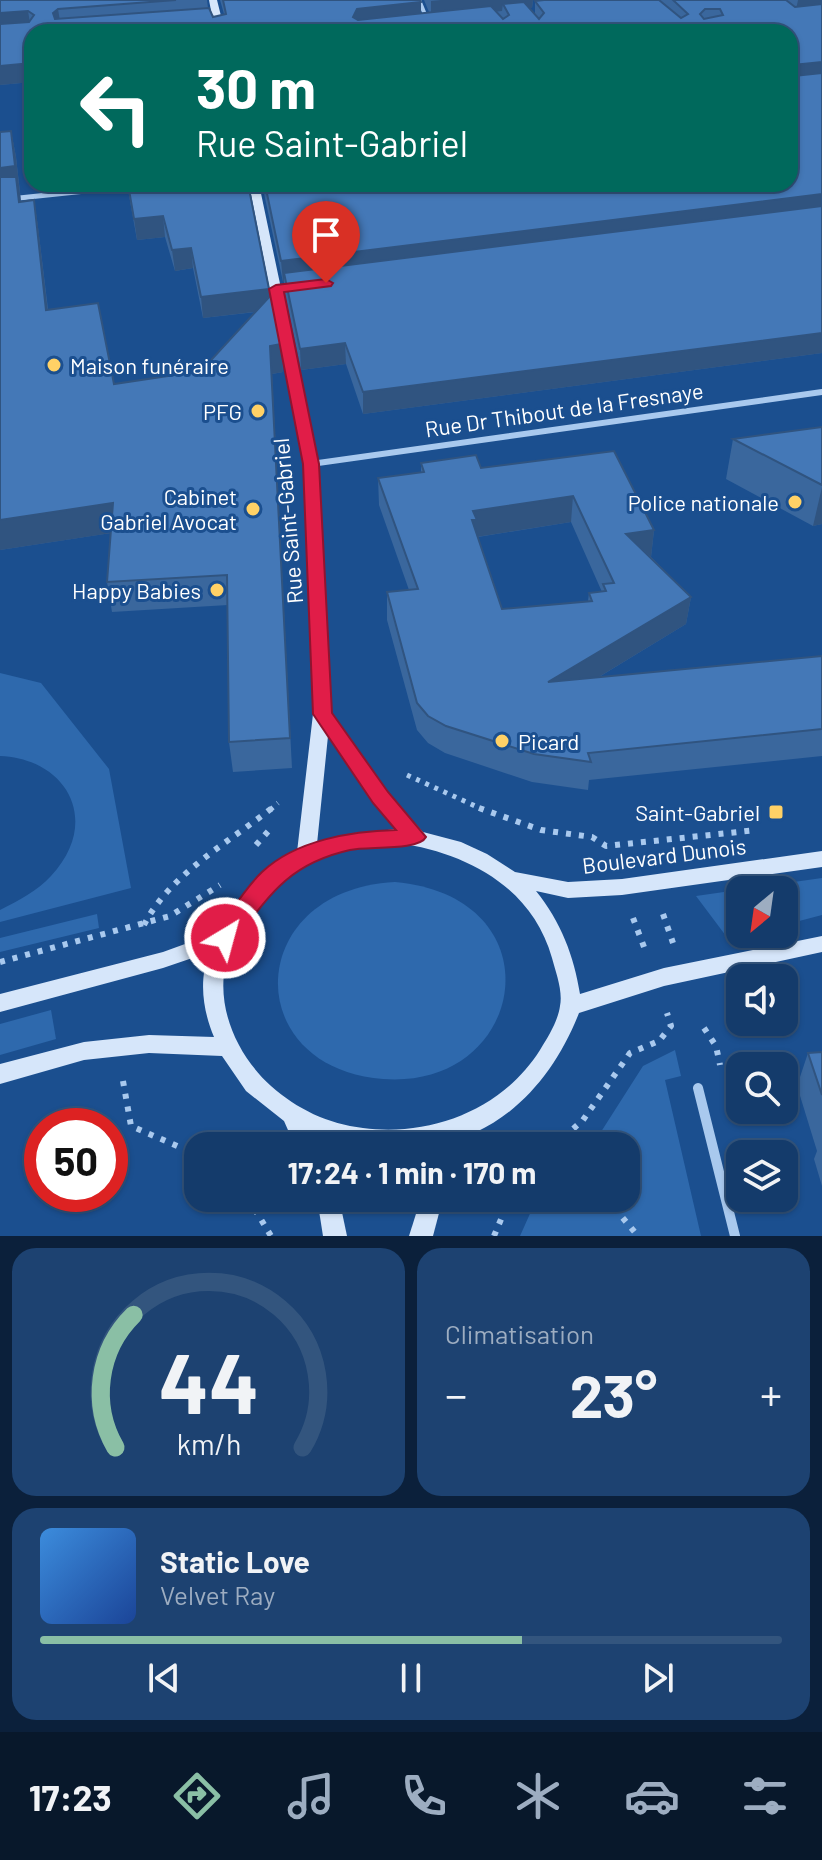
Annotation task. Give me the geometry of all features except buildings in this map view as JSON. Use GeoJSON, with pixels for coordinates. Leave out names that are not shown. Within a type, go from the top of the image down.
{"type":"FeatureCollection","features":[{"type":"Feature","properties":{"kind":"main road"},"geometry":{"type":"LineString","coordinates":[[213,0],[215,24]]}},
{"type":"Feature","properties":{"kind":"main road","name":"Rue Saint-Gabriel"},"geometry":{"type":"LineString","coordinates":[[256,192],[281,288],[311,464],[322,714],[306,856]]}},
{"type":"Feature","properties":{"kind":"main road"},"geometry":{"type":"LineString","coordinates":[[322,714],[381,798],[416,837]]}},
{"type":"Feature","properties":{"kind":"main road"},"geometry":{"type":"LineString","coordinates":[[334,1132],[293,1117],[256,1088],[226,1047],[214,998],[218,959],[225,938],[270,878],[306,856],[362,839],[416,837],[467,851],[513,879],[542,910],[561,947],[571,1007],[549,1054],[529,1081],[485,1118],[462,1132]]}},
{"type":"Feature","properties":{"kind":"main road","name":"Boulevard Dunois"},"geometry":{"type":"LineString","coordinates":[[513,879],[568,890],[622,887],[822,859]]}},
{"type":"Feature","properties":{"kind":"main road"},"geometry":{"type":"LineString","coordinates":[[0,1003],[163,960],[225,938]]}},
{"type":"Feature","properties":{"kind":"main road"},"geometry":{"type":"LineString","coordinates":[[571,1007],[617,988],[683,971],[822,944]]}},
{"type":"Feature","properties":{"kind":"main road"},"geometry":{"type":"LineString","coordinates":[[0,1074],[84,1051],[149,1044],[226,1047]]}},
{"type":"Feature","properties":{"kind":"main road"},"geometry":{"type":"LineString","coordinates":[[293,1117],[300,1132]]}},
{"type":"Feature","properties":{"kind":"main road"},"geometry":{"type":"LineString","coordinates":[[331,1212],[335,1236]]}},
{"type":"Feature","properties":{"kind":"main road"},"geometry":{"type":"LineString","coordinates":[[421,1236],[428,1212]]}},
{"type":"Feature","properties":{"kind":"street"},"geometry":{"type":"LineString","coordinates":[[0,200],[76,192]]}},
{"type":"Feature","properties":{"kind":"street","name":"Rue Dr Thibout de la Fresnaye"},"geometry":{"type":"LineString","coordinates":[[311,464],[822,392]]}},
{"type":"Feature","properties":{"kind":"street"},"geometry":{"type":"LineString","coordinates":[[698,1088],[735,1236]]}},
{"type":"Feature","properties":{"kind":"lane"},"geometry":{"type":"LineString","coordinates":[[419,0],[428,24]]}},
{"type":"Feature","properties":{"kind":"path"},"geometry":{"type":"LineString","coordinates":[[400,774],[412,775],[509,821],[541,830],[592,837],[606,846],[761,830]]}},
{"type":"Feature","properties":{"kind":"path"},"geometry":{"type":"LineString","coordinates":[[144,925],[155,903],[174,885],[291,794]]}},
{"type":"Feature","properties":{"kind":"path"},"geometry":{"type":"LineString","coordinates":[[254,848],[285,805]]}},
{"type":"Feature","properties":{"kind":"path"},"geometry":{"type":"LineString","coordinates":[[0,962],[144,925],[180,911],[225,881]]}},
{"type":"Feature","properties":{"kind":"path"},"geometry":{"type":"LineString","coordinates":[[628,904],[649,960]]}},
{"type":"Feature","properties":{"kind":"path"},"geometry":{"type":"LineString","coordinates":[[660,905],[676,951]]}},
{"type":"Feature","properties":{"kind":"path"},"geometry":{"type":"LineString","coordinates":[[570,1132],[583,1120],[630,1053],[667,1033],[671,1026],[664,1005]]}},
{"type":"Feature","properties":{"kind":"path"},"geometry":{"type":"LineString","coordinates":[[704,1028],[716,1046],[721,1068]]}},
{"type":"Feature","properties":{"kind":"path"},"geometry":{"type":"LineString","coordinates":[[123,1077],[131,1126],[184,1149]]}},
{"type":"Feature","properties":{"kind":"path"},"geometry":{"type":"LineString","coordinates":[[256,1212],[271,1236]]}},
{"type":"Feature","properties":{"kind":"path"},"geometry":{"type":"LineString","coordinates":[[494,1236],[504,1212]]}},
{"type":"Feature","properties":{"kind":"path"},"geometry":{"type":"LineString","coordinates":[[618,1212],[638,1236]]}},
{"type":"Feature","properties":{"kind":"shaded area"},"geometry":{"type":"Polygon","coordinates":[[[0,673],[41,683],[109,769],[131,888],[0,922],[0,910],[40,886],[66,856],[74,835],[75,816],[70,797],[60,781],[24,760],[0,756],[0,673]]]}},
{"type":"Feature","properties":{"kind":"shaded area"},"geometry":{"type":"Polygon","coordinates":[[[822,878],[822,915],[798,921],[798,881],[822,878]]]}},
{"type":"Feature","properties":{"kind":"shaded area"},"geometry":{"type":"Polygon","coordinates":[[[395,882],[448,895],[483,921],[502,954],[505,990],[494,1025],[469,1055],[432,1074],[383,1079],[336,1068],[303,1045],[283,1014],[278,979],[286,945],[309,915],[345,892],[395,882]]]}},
{"type":"Feature","properties":{"kind":"shaded area"},"geometry":{"type":"Polygon","coordinates":[[[726,892],[726,936],[696,896],[726,892]]]}},
{"type":"Feature","properties":{"kind":"shaded area"},"geometry":{"type":"Polygon","coordinates":[[[97,914],[99,928],[0,952],[0,938],[97,914]]]}},
{"type":"Feature","properties":{"kind":"shaded area"},"geometry":{"type":"Polygon","coordinates":[[[51,1010],[56,1039],[0,1055],[0,1024],[51,1010]]]}},
{"type":"Feature","properties":{"kind":"shaded area"},"geometry":{"type":"Polygon","coordinates":[[[675,1050],[681,1076],[665,1080],[701,1236],[520,1236],[531,1212],[640,1212],[640,1132],[601,1132],[643,1066],[675,1050]]]}},
{"type":"Feature","properties":{"kind":"place","name":"Maison funéraire"},"geometry":{"type":"Point","coordinates":[54,365]}},
{"type":"Feature","properties":{"kind":"place","name":"PFG"},"geometry":{"type":"Point","coordinates":[258,411]}},
{"type":"Feature","properties":{"kind":"place","name":"Police nationale"},"geometry":{"type":"Point","coordinates":[795,502]}},
{"type":"Feature","properties":{"kind":"place","name":"Cabinet Gabriel Avocat"},"geometry":{"type":"Point","coordinates":[253,509]}},
{"type":"Feature","properties":{"kind":"place","name":"Happy Babies"},"geometry":{"type":"Point","coordinates":[217,590]}},
{"type":"Feature","properties":{"kind":"place","name":"Picard"},"geometry":{"type":"Point","coordinates":[502,741]}},
{"type":"Feature","properties":{"kind":"place","name":"Saint-Gabriel"},"geometry":{"type":"Point","coordinates":[776,812]}},
{"type":"Feature","properties":{"kind":"route"},"geometry":{"type":"LineString","coordinates":[[225,938],[270,878],[306,856],[333,845],[362,839],[416,837],[381,798],[322,714],[317,545],[311,464],[276,289],[326,283]]}}]}
